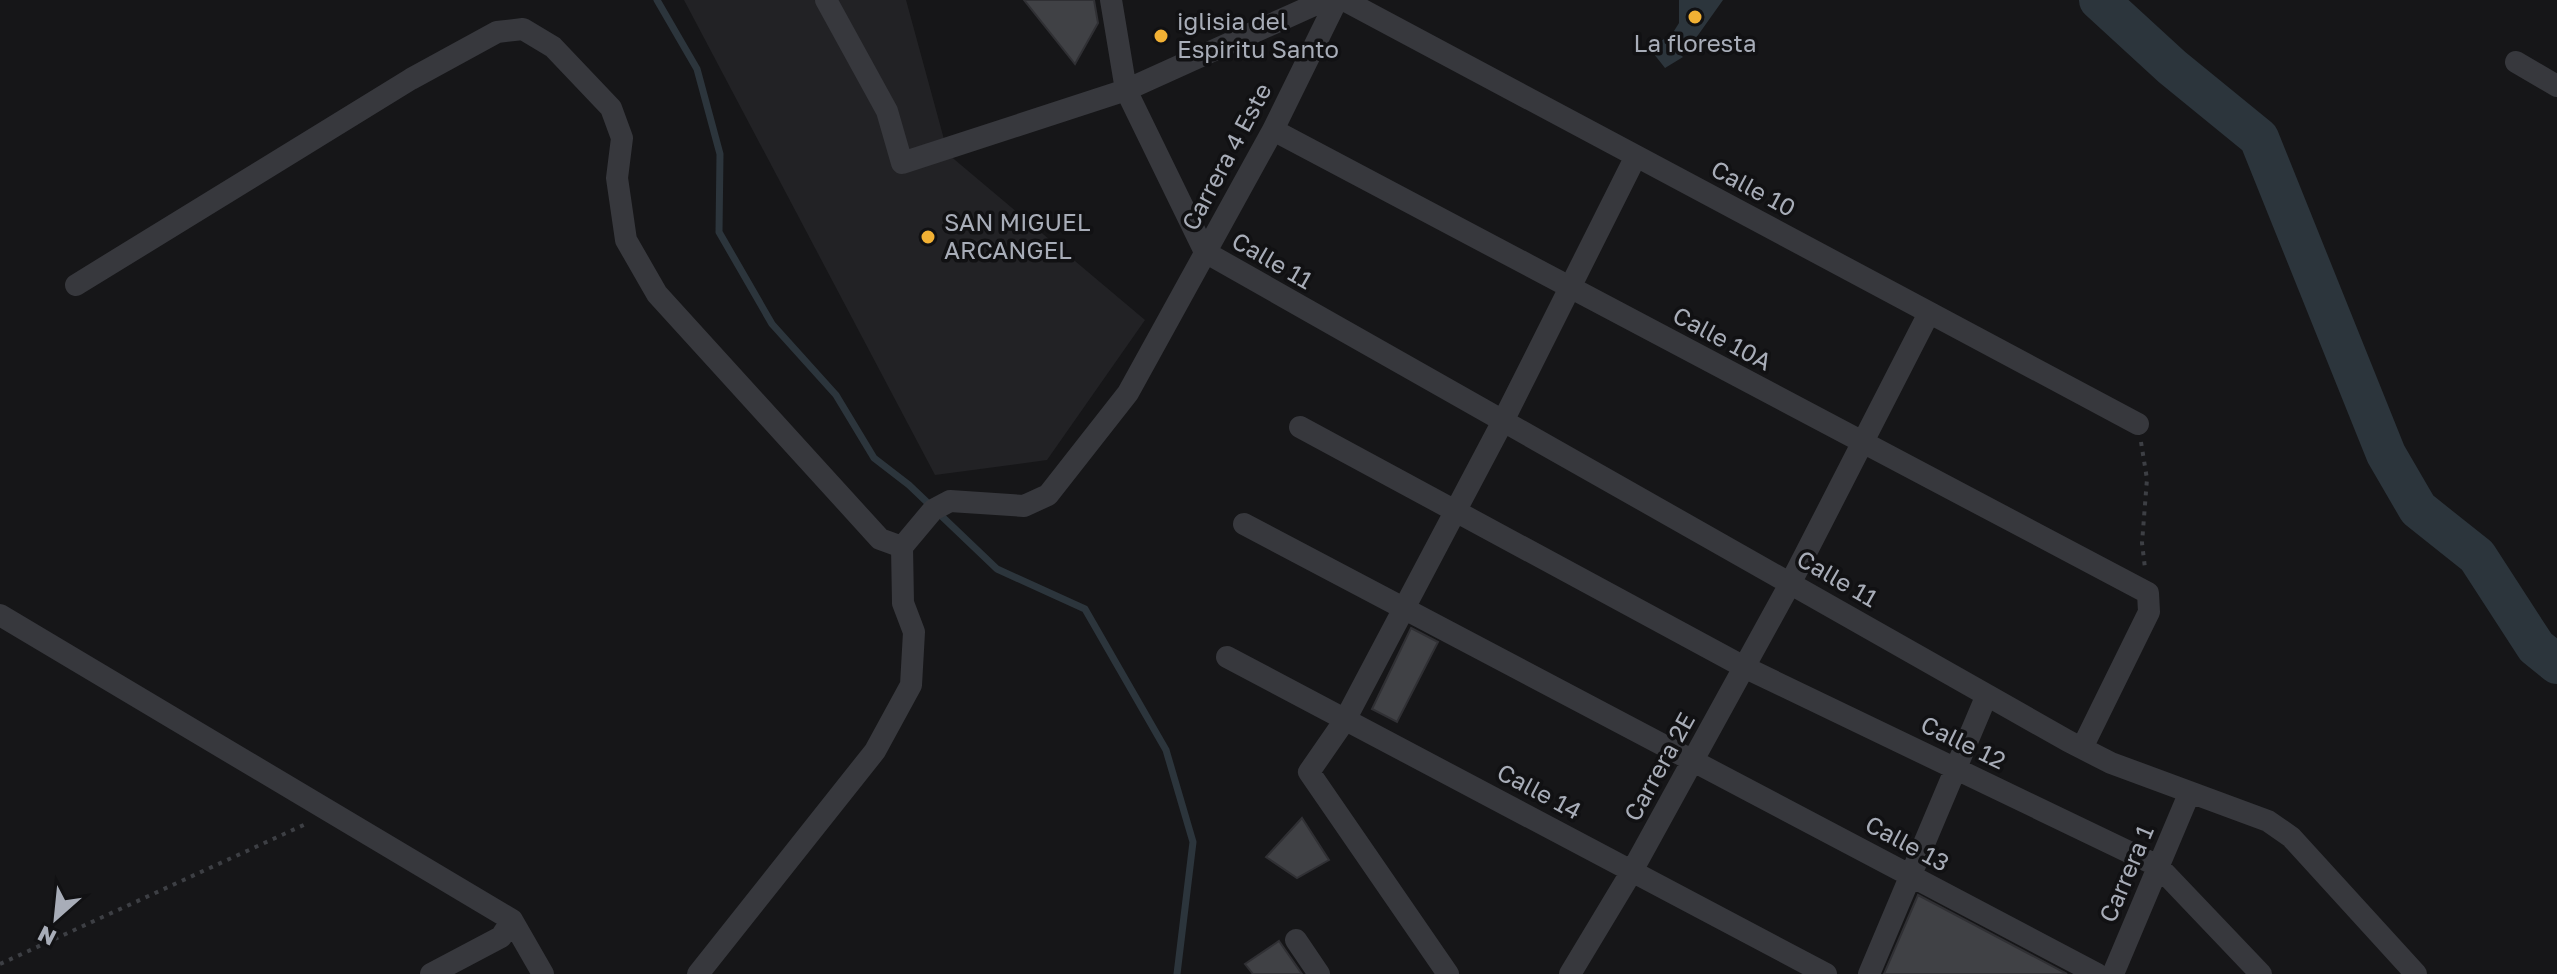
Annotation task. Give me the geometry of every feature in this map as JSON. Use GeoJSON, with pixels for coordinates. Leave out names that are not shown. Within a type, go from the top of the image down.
{"type":"FeatureCollection","features":[{"type":"Feature","properties":{"kind":"street"},"geometry":{"type":"LineString","coordinates":[[826,0],[887,111],[902,163],[1126,90],[1331,0]]}},
{"type":"Feature","properties":{"kind":"street"},"geometry":{"type":"LineString","coordinates":[[1111,0],[1126,90],[1205,252]]}},
{"type":"Feature","properties":{"kind":"street","name":"Carrera 4 Este"},"geometry":{"type":"LineString","coordinates":[[902,547],[933,510],[950,501],[1024,506],[1048,495],[1128,393],[1273,130],[1331,0]]}},
{"type":"Feature","properties":{"kind":"street","name":"Calle 10"},"geometry":{"type":"LineString","coordinates":[[1331,0],[1636,156],[2138,424]]}},
{"type":"Feature","properties":{"kind":"street"},"geometry":{"type":"LineString","coordinates":[[76,285],[411,79],[497,32],[523,29],[553,47],[611,108],[622,138],[617,178],[626,240],[657,294],[880,539],[902,547],[903,603],[914,632],[911,685],[875,751],[698,974]]}},
{"type":"Feature","properties":{"kind":"street"},"geometry":{"type":"LineString","coordinates":[[2516,62],[2557,86]]}},
{"type":"Feature","properties":{"kind":"street","name":"Calle 10A"},"geometry":{"type":"LineString","coordinates":[[1273,130],[2148,593]]}},
{"type":"Feature","properties":{"kind":"street"},"geometry":{"type":"LineString","coordinates":[[1448,974],[1309,772],[1345,720],[1502,423],[1636,156]]}},
{"type":"Feature","properties":{"kind":"street","name":"Calle 11"},"geometry":{"type":"LineString","coordinates":[[1205,252],[1502,423],[1791,582],[1986,697],[2082,748],[2189,794],[2268,821],[2291,837],[2416,974]]}},
{"type":"Feature","properties":{"kind":"street","name":"Carrera 2E"},"geometry":{"type":"LineString","coordinates":[[1575,973],[1791,582],[1929,313]]}},
{"type":"Feature","properties":{"kind":"street","name":"Calle 12"},"geometry":{"type":"LineString","coordinates":[[1300,427],[1744,667],[2158,866]]}},
{"type":"Feature","properties":{"kind":"street","name":"Calle 13"},"geometry":{"type":"LineString","coordinates":[[1244,524],[2097,974]]}},
{"type":"Feature","properties":{"kind":"street"},"geometry":{"type":"LineString","coordinates":[[2082,748],[2149,612],[2148,593]]}},
{"type":"Feature","properties":{"kind":"street"},"geometry":{"type":"LineString","coordinates":[[0,615],[512,920],[543,974]]}},
{"type":"Feature","properties":{"kind":"street","name":"Calle 14"},"geometry":{"type":"LineString","coordinates":[[1227,657],[1826,974]]}},
{"type":"Feature","properties":{"kind":"street"},"geometry":{"type":"LineString","coordinates":[[1869,974],[1986,697]]}},
{"type":"Feature","properties":{"kind":"street","name":"Carrera 1"},"geometry":{"type":"LineString","coordinates":[[2113,974],[2189,794]]}},
{"type":"Feature","properties":{"kind":"street"},"geometry":{"type":"LineString","coordinates":[[2158,866],[2261,974]]}},
{"type":"Feature","properties":{"kind":"street"},"geometry":{"type":"LineString","coordinates":[[431,974],[501,937],[512,920]]}},
{"type":"Feature","properties":{"kind":"street"},"geometry":{"type":"LineString","coordinates":[[1296,940],[1319,974]]}},
{"type":"Feature","properties":{"kind":"path"},"geometry":{"type":"LineString","coordinates":[[2138,424],[2147,479],[2142,543],[2148,593]]}},
{"type":"Feature","properties":{"kind":"path"},"geometry":{"type":"LineString","coordinates":[[0,964],[314,820],[326,810]]}},
{"type":"Feature","properties":{"kind":"shaded area","name":"SAN MIGUEL ARCANGEL"},"geometry":{"type":"Polygon","coordinates":[[[684,0],[906,0],[948,154],[1145,320],[1047,460],[935,475],[684,0]]]}},
{"type":"Feature","properties":{"kind":"shaded area","name":"La floresta"},"geometry":{"type":"Polygon","coordinates":[[[1679,0],[1723,0],[1691,45],[1674,31],[1679,23],[1679,0]]]}},
{"type":"Feature","properties":{"kind":"shaded area"},"geometry":{"type":"Polygon","coordinates":[[[1664,39],[1683,57],[1665,68],[1650,49],[1664,39]]]}},
{"type":"Feature","properties":{"kind":"building"},"geometry":{"type":"Polygon","coordinates":[[[1024,0],[1094,0],[1098,23],[1075,64],[1024,0]]]}},
{"type":"Feature","properties":{"kind":"building"},"geometry":{"type":"Polygon","coordinates":[[[1411,628],[1438,642],[1397,722],[1372,709],[1411,628]]]}},
{"type":"Feature","properties":{"kind":"building"},"geometry":{"type":"Polygon","coordinates":[[[1302,818],[1329,860],[1297,878],[1266,857],[1302,818]]]}},
{"type":"Feature","properties":{"kind":"building"},"geometry":{"type":"Polygon","coordinates":[[[1918,895],[2067,974],[1884,974],[1918,895]]]}},
{"type":"Feature","properties":{"kind":"building"},"geometry":{"type":"Polygon","coordinates":[[[1279,941],[1302,974],[1253,974],[1245,964],[1279,941]]]}},
{"type":"Feature","properties":{"kind":"waterway"},"geometry":{"type":"LineString","coordinates":[[657,0],[697,69],[720,154],[719,232],[772,324],[836,395],[874,458],[909,485],[997,569],[1085,609],[1166,750],[1193,842],[1177,974]]}},
{"type":"Feature","properties":{"kind":"waterway"},"geometry":{"type":"LineString","coordinates":[[2099,0],[2172,67],[2259,138],[2386,454],[2418,509],[2477,556],[2536,647],[2557,664]]}},
{"type":"Feature","properties":{"kind":"place","name":"La floresta"},"geometry":{"type":"Point","coordinates":[1695,17]}},
{"type":"Feature","properties":{"kind":"place","name":"iglisia del Espiritu Santo"},"geometry":{"type":"Point","coordinates":[1161,36]}},
{"type":"Feature","properties":{"kind":"place","name":"SAN MIGUEL ARCANGEL"},"geometry":{"type":"Point","coordinates":[928,237]}}]}
